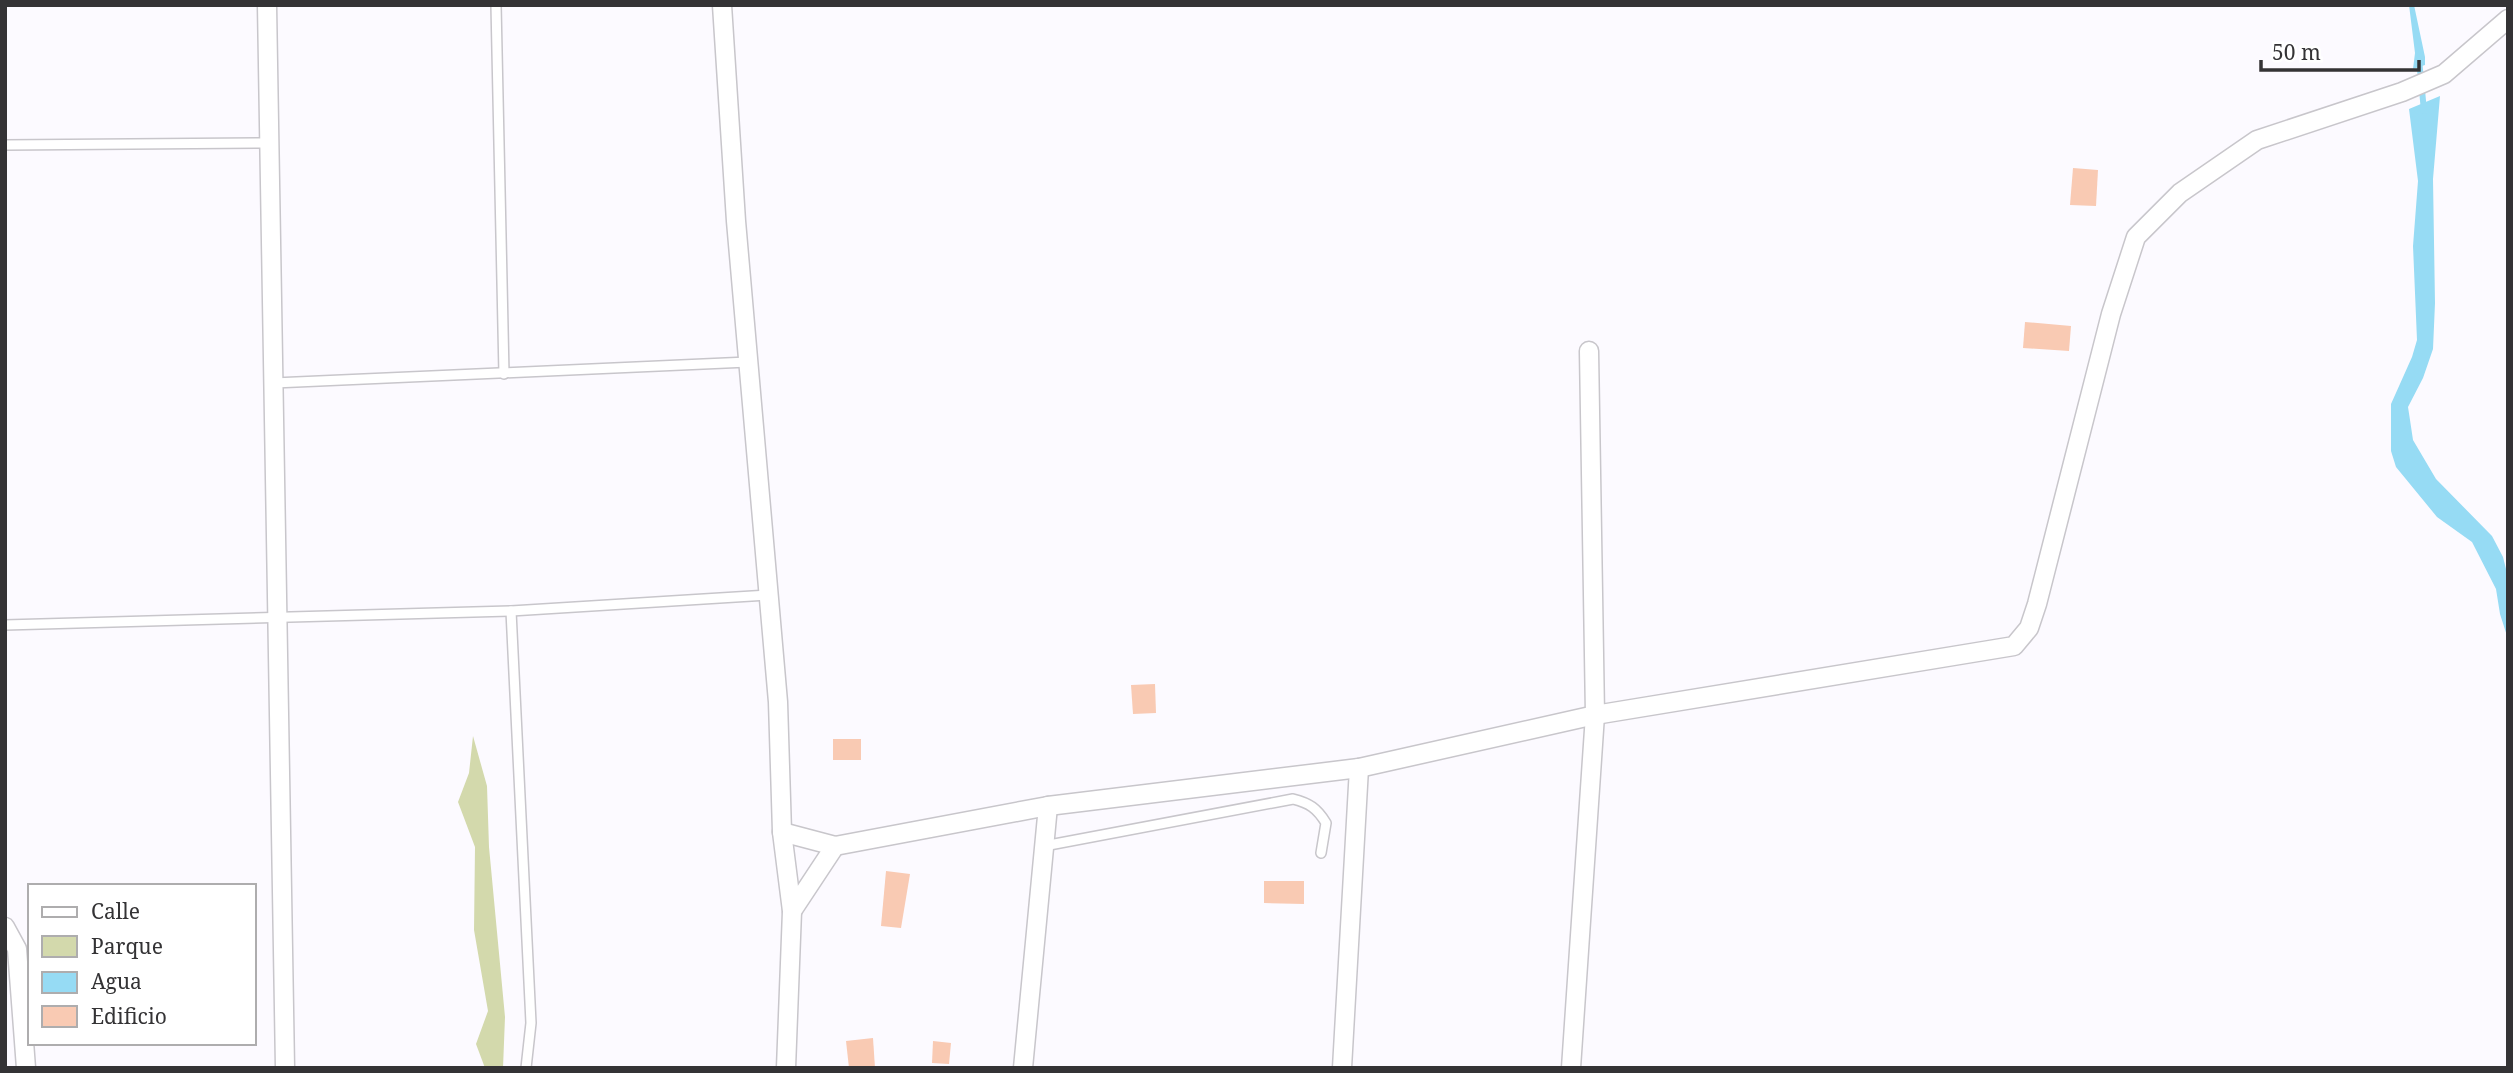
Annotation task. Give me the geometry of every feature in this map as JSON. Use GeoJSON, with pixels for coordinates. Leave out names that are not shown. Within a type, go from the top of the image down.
{"type":"FeatureCollection","features":[{"type":"Feature","properties":{"kind":"street"},"geometry":{"type":"LineString","coordinates":[[267,5],[285,1068]]}},
{"type":"Feature","properties":{"kind":"street"},"geometry":{"type":"LineString","coordinates":[[722,5],[736,222],[778,702],[782,832],[792,911],[786,1068]]}},
{"type":"Feature","properties":{"kind":"street"},"geometry":{"type":"LineString","coordinates":[[782,832],[835,846],[1048,806],[1359,768],[1595,715],[2014,646],[2029,628],[2037,604],[2110,314],[2136,237],[2180,193],[2257,140],[2402,92],[2444,74],[2508,19]]}},
{"type":"Feature","properties":{"kind":"street"},"geometry":{"type":"LineString","coordinates":[[1572,1068],[1595,715],[1589,351]]}},
{"type":"Feature","properties":{"kind":"street"},"geometry":{"type":"LineString","coordinates":[[1342,1068],[1359,768]]}},
{"type":"Feature","properties":{"kind":"street"},"geometry":{"type":"LineString","coordinates":[[1023,1068],[1048,806]]}},
{"type":"Feature","properties":{"kind":"street"},"geometry":{"type":"LineString","coordinates":[[792,911],[835,846]]}},
{"type":"Feature","properties":{"kind":"street"},"geometry":{"type":"LineString","coordinates":[[5,927],[17,949],[26,1068]]}},
{"type":"Feature","properties":{"kind":"lane"},"geometry":{"type":"LineString","coordinates":[[496,5],[504,374]]}},
{"type":"Feature","properties":{"kind":"lane"},"geometry":{"type":"LineString","coordinates":[[5,145],[270,143]]}},
{"type":"Feature","properties":{"kind":"lane"},"geometry":{"type":"LineString","coordinates":[[274,383],[748,362]]}},
{"type":"Feature","properties":{"kind":"lane"},"geometry":{"type":"LineString","coordinates":[[5,625],[510,611],[768,595]]}},
{"type":"Feature","properties":{"kind":"lane"},"geometry":{"type":"LineString","coordinates":[[510,611],[531,1023],[526,1068]]}},
{"type":"Feature","properties":{"kind":"lane"},"geometry":{"type":"LineString","coordinates":[[1044,846],[1293,799],[1307,802],[1318,810],[1326,823],[1321,852]]}},
{"type":"Feature","properties":{"kind":"green space"},"geometry":{"type":"Polygon","coordinates":[[[473,736],[487,786],[489,847],[505,1017],[503,1068],[485,1068],[476,1044],[488,1011],[474,930],[475,847],[458,802],[469,773],[473,736]]]}},
{"type":"Feature","properties":{"kind":"water"},"geometry":{"type":"Polygon","coordinates":[[[2409,5],[2414,5],[2425,57],[2425,65],[2413,69],[2415,53],[2409,5]]]}},
{"type":"Feature","properties":{"kind":"water"},"geometry":{"type":"Polygon","coordinates":[[[2440,96],[2433,179],[2433,349],[2423,378],[2408,407],[2413,440],[2436,479],[2492,536],[2503,557],[2508,577],[2508,639],[2496,589],[2472,542],[2437,517],[2396,467],[2391,451],[2391,404],[2417,340],[2413,246],[2418,181],[2409,109],[2440,96]]]}},
{"type":"Feature","properties":{"kind":"building"},"geometry":{"type":"Polygon","coordinates":[[[2073,168],[2098,170],[2096,206],[2070,205],[2073,168]]]}},
{"type":"Feature","properties":{"kind":"building"},"geometry":{"type":"Polygon","coordinates":[[[2025,322],[2071,326],[2069,351],[2023,348],[2025,322]]]}},
{"type":"Feature","properties":{"kind":"building"},"geometry":{"type":"Polygon","coordinates":[[[1155,684],[1156,713],[1133,714],[1131,685],[1155,684]]]}},
{"type":"Feature","properties":{"kind":"building"},"geometry":{"type":"Polygon","coordinates":[[[833,739],[861,739],[861,760],[833,760],[833,739]]]}},
{"type":"Feature","properties":{"kind":"building"},"geometry":{"type":"Polygon","coordinates":[[[886,871],[910,874],[901,928],[881,926],[886,871]]]}},
{"type":"Feature","properties":{"kind":"building"},"geometry":{"type":"Polygon","coordinates":[[[1264,881],[1304,881],[1304,904],[1264,903],[1264,881]]]}},
{"type":"Feature","properties":{"kind":"building"},"geometry":{"type":"Polygon","coordinates":[[[873,1038],[875,1068],[849,1068],[846,1041],[873,1038]]]}},
{"type":"Feature","properties":{"kind":"building"},"geometry":{"type":"Polygon","coordinates":[[[933,1041],[951,1043],[949,1064],[932,1063],[933,1041]]]}},
{"type":"Feature","properties":{"kind":"waterway"},"geometry":{"type":"LineString","coordinates":[[2419,59],[2424,111]]}}]}
